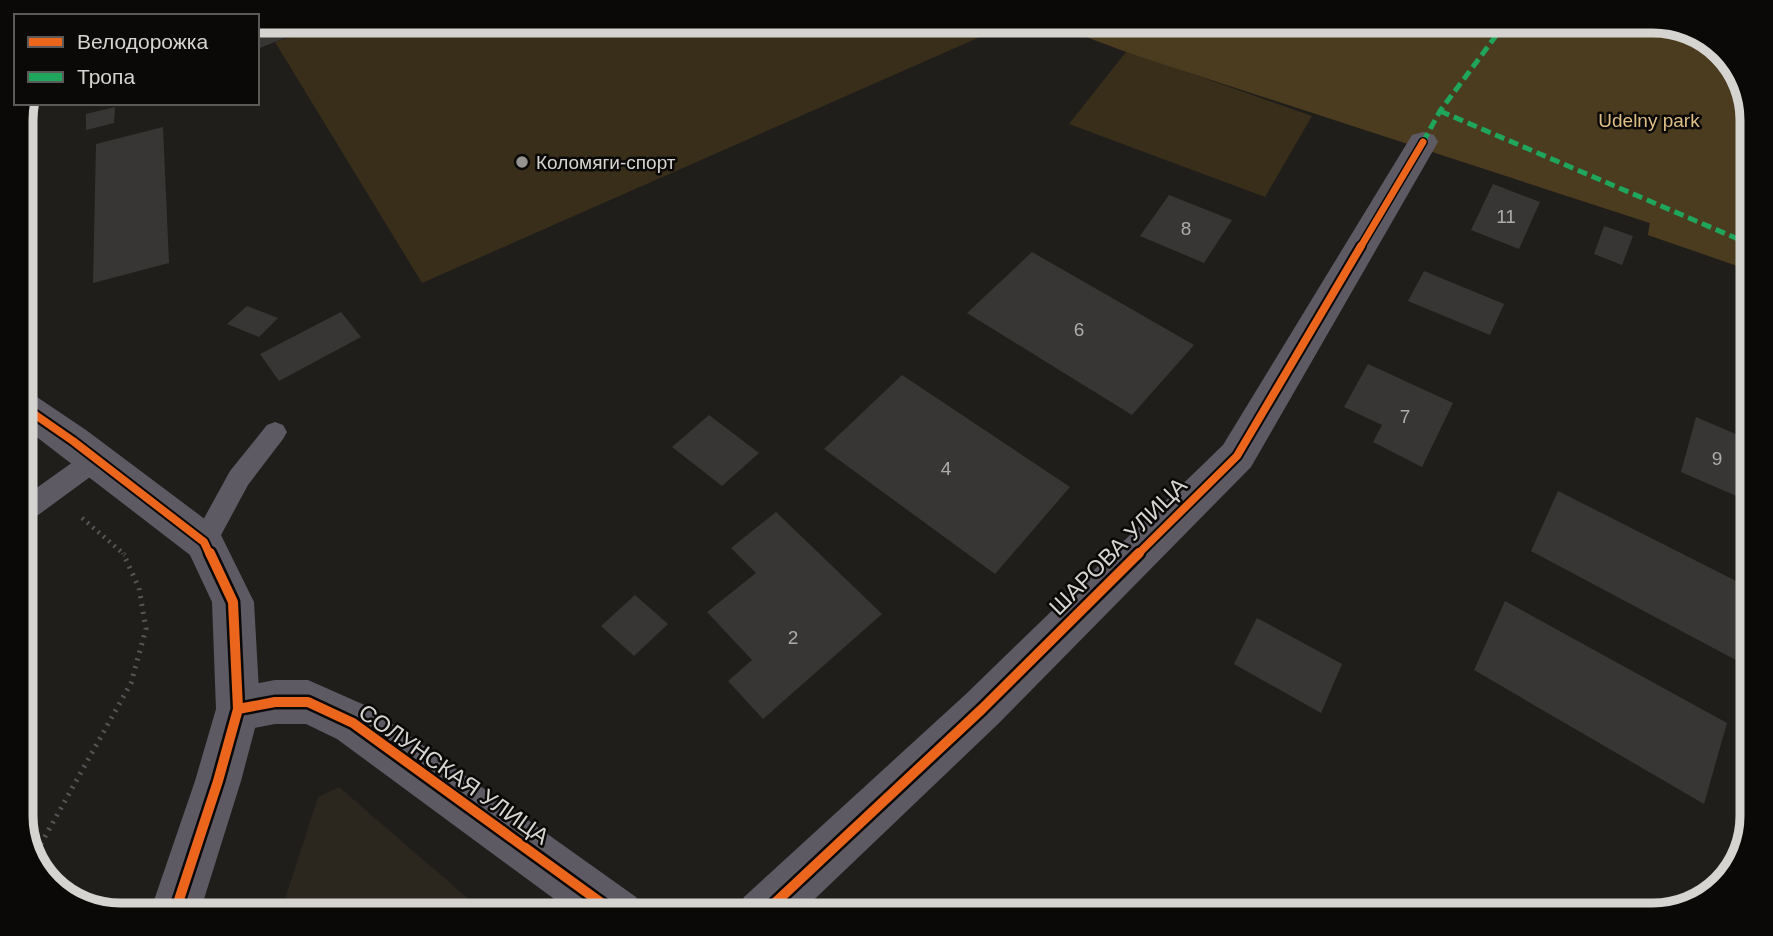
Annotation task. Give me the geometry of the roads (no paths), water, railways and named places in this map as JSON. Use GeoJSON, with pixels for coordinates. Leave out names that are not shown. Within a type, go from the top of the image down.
{"type":"FeatureCollection","features":[{"type":"Feature","properties":{"kind":"street","name":"ШАРОВА УЛИЦА"},"geometry":{"type":"LineString","coordinates":[[775,903],[982,709],[1237,456],[1423,142]]}},
{"type":"Feature","properties":{"kind":"street"},"geometry":{"type":"LineString","coordinates":[[33,414],[204,542],[233,602],[238,709],[218,781],[178,903]]}},
{"type":"Feature","properties":{"kind":"street","name":"СОЛУНСКАЯ УЛИЦА"},"geometry":{"type":"LineString","coordinates":[[238,709],[275,702],[308,702],[354,723],[602,903]]}},
{"type":"Feature","properties":{"kind":"lane"},"geometry":{"type":"LineString","coordinates":[[204,542],[239,478],[275,432]]}},
{"type":"Feature","properties":{"kind":"lane"},"geometry":{"type":"LineString","coordinates":[[33,505],[96,459]]}},
{"type":"Feature","properties":{"kind":"place","name":"Коломяги-спорт"},"geometry":{"type":"Point","coordinates":[522,162]}},
{"type":"Feature","properties":{"kind":"park label","name":"Udelny park"},"geometry":{"type":"Point","coordinates":[1649,120]}}]}
